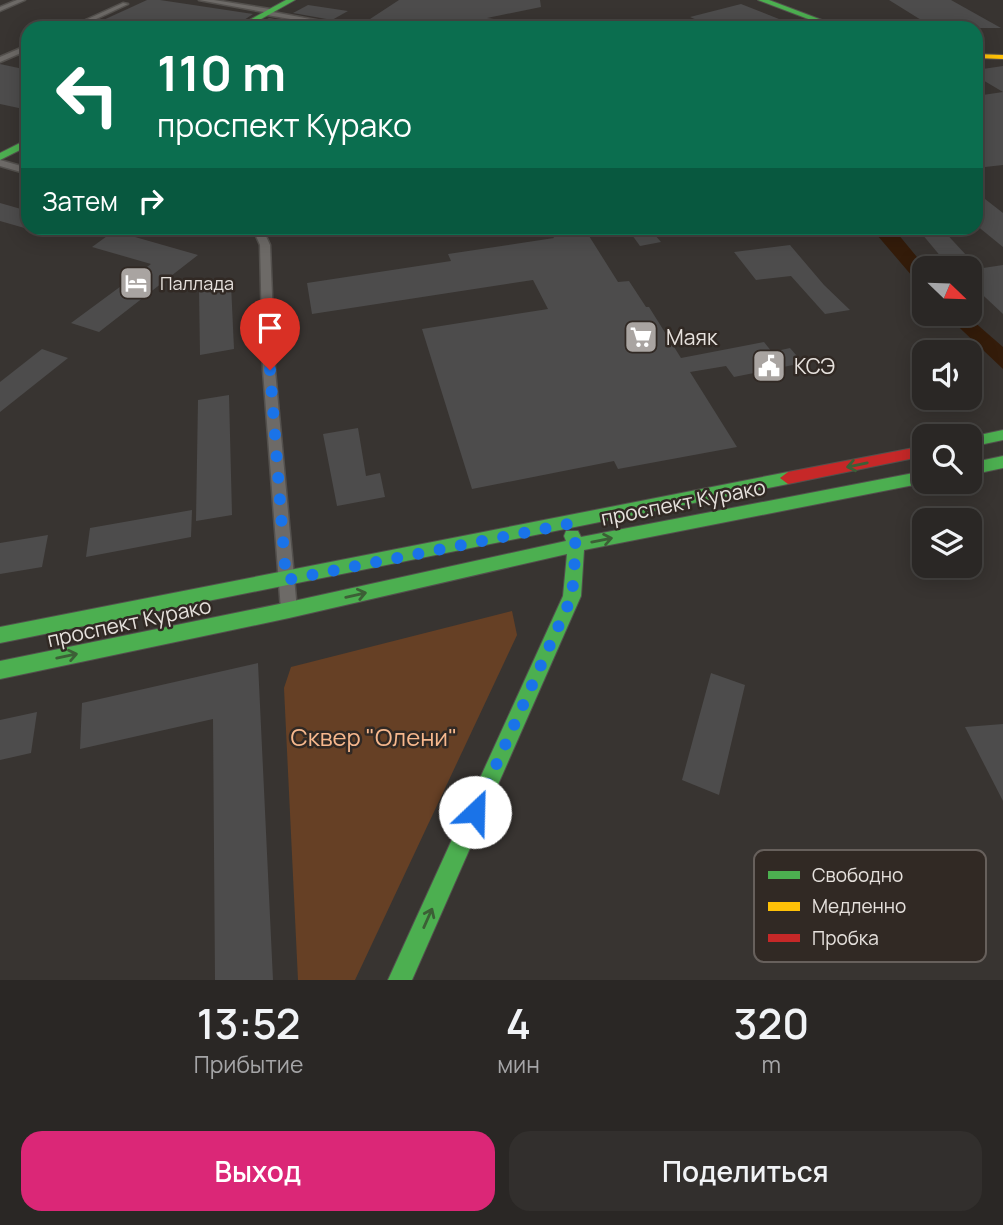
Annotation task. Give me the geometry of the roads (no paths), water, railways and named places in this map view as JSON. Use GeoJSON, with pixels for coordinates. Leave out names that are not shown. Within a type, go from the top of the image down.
{"type":"FeatureCollection","features":[{"type":"Feature","properties":{"kind":"main road"},"geometry":{"type":"LineString","coordinates":[[252,21],[291,0]]}},
{"type":"Feature","properties":{"kind":"main road"},"geometry":{"type":"LineString","coordinates":[[762,0],[820,21]]}},
{"type":"Feature","properties":{"kind":"main road"},"geometry":{"type":"LineString","coordinates":[[983,56],[1003,57]]}},
{"type":"Feature","properties":{"kind":"main road"},"geometry":{"type":"LineString","coordinates":[[0,157],[21,146]]}},
{"type":"Feature","properties":{"kind":"main road"},"geometry":{"type":"LineString","coordinates":[[982,439],[1003,435]]}},
{"type":"Feature","properties":{"kind":"main road","name":"проспект Курако"},"geometry":{"type":"LineString","coordinates":[[0,635],[912,453]]}},
{"type":"Feature","properties":{"kind":"main road"},"geometry":{"type":"LineString","coordinates":[[982,466],[1003,462]]}},
{"type":"Feature","properties":{"kind":"main road","name":"проспект Курако"},"geometry":{"type":"LineString","coordinates":[[0,670],[289,610],[576,545],[912,479]]}},
{"type":"Feature","properties":{"kind":"main road"},"geometry":{"type":"LineString","coordinates":[[400,980],[572,596],[576,545],[568,524]]}},
{"type":"Feature","properties":{"kind":"street"},"geometry":{"type":"LineString","coordinates":[[0,9],[22,0]]}},
{"type":"Feature","properties":{"kind":"street"},"geometry":{"type":"LineString","coordinates":[[202,0],[317,21]]}},
{"type":"Feature","properties":{"kind":"street"},"geometry":{"type":"LineString","coordinates":[[87,21],[125,4]]}},
{"type":"Feature","properties":{"kind":"street"},"geometry":{"type":"LineString","coordinates":[[0,60],[21,50]]}},
{"type":"Feature","properties":{"kind":"street"},"geometry":{"type":"LineString","coordinates":[[0,163],[21,169]]}},
{"type":"Feature","properties":{"kind":"street"},"geometry":{"type":"LineString","coordinates":[[260,235],[265,244],[270,370],[289,610]]}},
{"type":"Feature","properties":{"kind":"place","name":"Паллада"},"geometry":{"type":"Point","coordinates":[136,283]}},
{"type":"Feature","properties":{"kind":"place","name":"Маяк"},"geometry":{"type":"Point","coordinates":[641,337]}},
{"type":"Feature","properties":{"kind":"place","name":"КСЭ"},"geometry":{"type":"Point","coordinates":[769,366]}},
{"type":"Feature","properties":{"kind":"park label","name":"Сквер \"Олени\""},"geometry":{"type":"Point","coordinates":[374,736]}}]}
